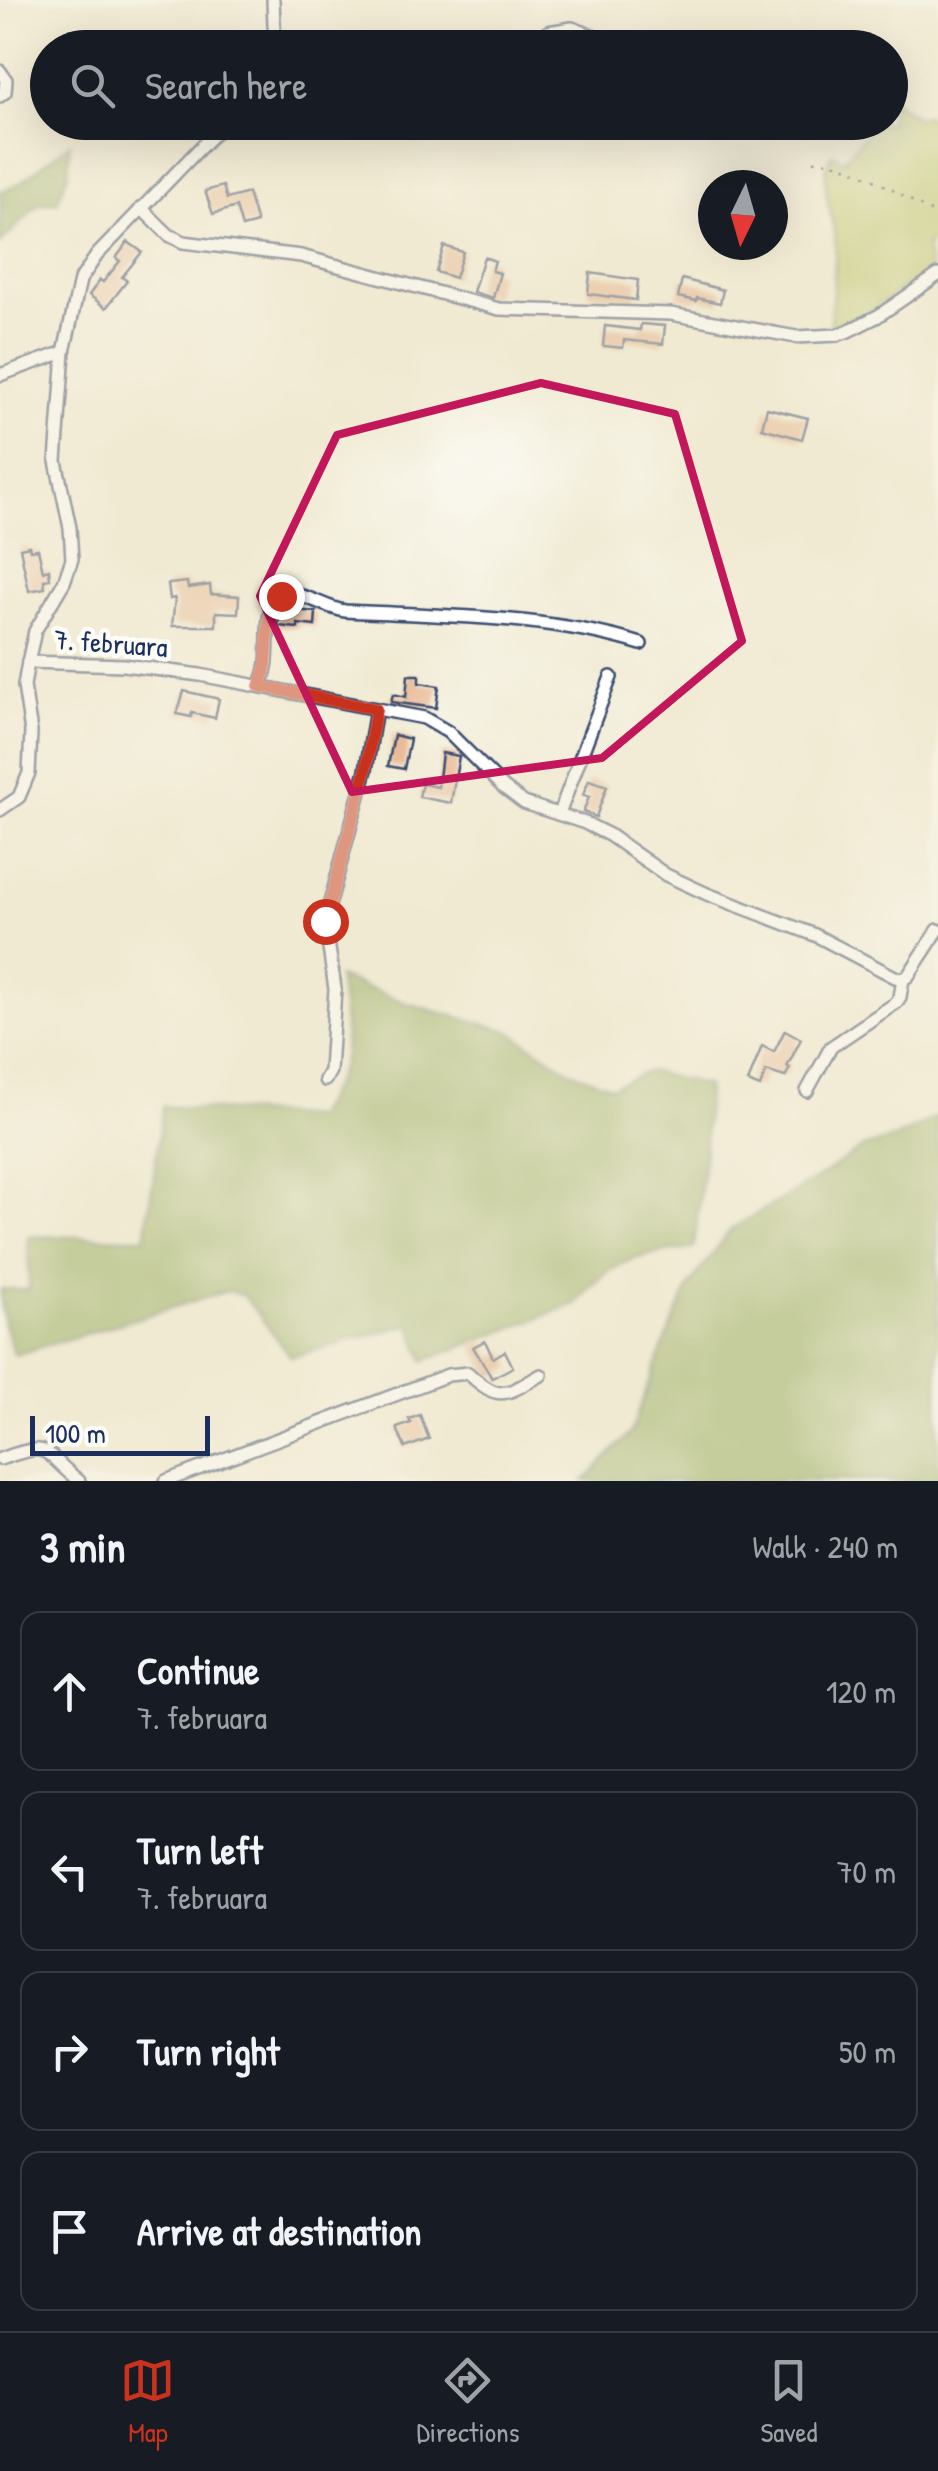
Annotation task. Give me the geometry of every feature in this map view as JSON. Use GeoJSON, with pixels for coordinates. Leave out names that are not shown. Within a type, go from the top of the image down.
{"type":"FeatureCollection","features":[{"type":"Feature","properties":{"kind":"street"},"geometry":{"type":"LineString","coordinates":[[273,0],[274,30]]}},
{"type":"Feature","properties":{"kind":"street"},"geometry":{"type":"LineString","coordinates":[[0,71],[6,80],[5,92],[0,96]]}},
{"type":"Feature","properties":{"kind":"street","name":"7. februara"},"geometry":{"type":"LineString","coordinates":[[207,140],[97,255],[80,280],[64,352],[56,461],[70,528],[72,559],[64,582],[35,631],[28,662],[124,666],[200,675],[424,718],[448,732],[524,802],[609,834],[666,875],[814,935],[903,978]]}},
{"type":"Feature","properties":{"kind":"street"},"geometry":{"type":"LineString","coordinates":[[140,208],[169,235],[183,242],[301,256],[500,309],[672,314],[796,337],[846,332],[878,316],[938,275]]}},
{"type":"Feature","properties":{"kind":"street"},"geometry":{"type":"LineString","coordinates":[[0,375],[64,352]]}},
{"type":"Feature","properties":{"kind":"street"},"geometry":{"type":"LineString","coordinates":[[259,686],[265,672],[272,606],[286,594],[304,596],[345,611],[513,620],[592,630],[641,644]]}},
{"type":"Feature","properties":{"kind":"street"},"geometry":{"type":"LineString","coordinates":[[0,810],[20,797],[29,774],[31,732],[24,686],[28,662]]}},
{"type":"Feature","properties":{"kind":"street"},"geometry":{"type":"LineString","coordinates":[[558,814],[610,677]]}},
{"type":"Feature","properties":{"kind":"street"},"geometry":{"type":"LineString","coordinates":[[325,1080],[330,1071],[335,999],[325,921],[366,770],[376,709]]}},
{"type":"Feature","properties":{"kind":"street"},"geometry":{"type":"LineString","coordinates":[[807,1091],[830,1047],[896,1003],[903,978],[938,930]]}},
{"type":"Feature","properties":{"kind":"street"},"geometry":{"type":"LineString","coordinates":[[166,1481],[448,1375],[468,1372],[492,1392],[508,1393],[541,1375]]}},
{"type":"Feature","properties":{"kind":"street"},"geometry":{"type":"LineString","coordinates":[[0,1459],[31,1448],[40,1449],[79,1481]]}},
{"type":"Feature","properties":{"kind":"path"},"geometry":{"type":"LineString","coordinates":[[814,161],[845,166],[938,216]]}},
{"type":"Feature","properties":{"kind":"highlighted area"},"geometry":{"type":"Polygon","coordinates":[[[541,383],[675,414],[742,641],[602,758],[352,792],[260,596],[337,435],[541,383]]]}},
{"type":"Feature","properties":{"kind":"green space"},"geometry":{"type":"Polygon","coordinates":[[[908,112],[916,118],[925,115],[938,125],[938,239],[926,245],[930,271],[838,328],[830,325],[835,249],[826,175],[832,154],[844,161],[860,140],[908,140],[908,112]]]}},
{"type":"Feature","properties":{"kind":"green space"},"geometry":{"type":"Polygon","coordinates":[[[70,143],[68,174],[57,202],[39,204],[0,244],[0,192],[20,183],[70,143]]]}},
{"type":"Feature","properties":{"kind":"green space"},"geometry":{"type":"Polygon","coordinates":[[[338,977],[410,1004],[509,1031],[570,1071],[612,1087],[649,1071],[707,1086],[705,1151],[694,1248],[628,1261],[602,1277],[576,1304],[424,1361],[410,1324],[291,1357],[244,1296],[227,1291],[15,1355],[4,1323],[1,1289],[29,1290],[28,1236],[145,1238],[163,1106],[315,1117],[343,1058],[338,977]]]}},
{"type":"Feature","properties":{"kind":"green space"},"geometry":{"type":"Polygon","coordinates":[[[938,1116],[938,1481],[584,1481],[631,1432],[689,1286],[731,1229],[862,1148],[893,1139],[938,1116]]]}},
{"type":"Feature","properties":{"kind":"building"},"geometry":{"type":"Polygon","coordinates":[[[223,186],[227,199],[248,193],[257,223],[242,227],[236,207],[213,214],[205,191],[223,186]]]}},
{"type":"Feature","properties":{"kind":"building"},"geometry":{"type":"Polygon","coordinates":[[[128,242],[142,252],[122,277],[127,281],[106,308],[89,295],[120,261],[116,258],[128,242]]]}},
{"type":"Feature","properties":{"kind":"building"},"geometry":{"type":"Polygon","coordinates":[[[444,246],[463,252],[455,278],[436,272],[444,246]]]}},
{"type":"Feature","properties":{"kind":"building"},"geometry":{"type":"Polygon","coordinates":[[[484,257],[495,261],[492,271],[500,273],[493,298],[473,292],[484,257]]]}},
{"type":"Feature","properties":{"kind":"building"},"geometry":{"type":"Polygon","coordinates":[[[590,273],[638,280],[636,300],[588,294],[590,273]]]}},
{"type":"Feature","properties":{"kind":"building"},"geometry":{"type":"Polygon","coordinates":[[[682,279],[723,290],[720,303],[678,297],[682,279]]]}},
{"type":"Feature","properties":{"kind":"building"},"geometry":{"type":"Polygon","coordinates":[[[641,324],[665,326],[663,344],[624,340],[623,348],[603,346],[605,326],[640,330],[641,324]]]}},
{"type":"Feature","properties":{"kind":"building"},"geometry":{"type":"Polygon","coordinates":[[[767,408],[808,418],[802,439],[762,428],[767,408]]]}},
{"type":"Feature","properties":{"kind":"building"},"geometry":{"type":"Polygon","coordinates":[[[29,546],[30,550],[38,549],[43,571],[49,569],[50,579],[44,580],[45,588],[29,591],[20,548],[29,546]]]}},
{"type":"Feature","properties":{"kind":"building"},"geometry":{"type":"Polygon","coordinates":[[[187,582],[188,588],[210,585],[211,594],[239,596],[238,613],[216,612],[216,626],[172,626],[175,598],[170,599],[168,584],[187,582]]]}},
{"type":"Feature","properties":{"kind":"building"},"geometry":{"type":"Polygon","coordinates":[[[281,609],[316,612],[315,626],[278,626],[281,609]]]}},
{"type":"Feature","properties":{"kind":"building"},"geometry":{"type":"Polygon","coordinates":[[[408,675],[419,675],[419,683],[439,686],[436,708],[391,702],[393,694],[406,697],[408,675]]]}},
{"type":"Feature","properties":{"kind":"building"},"geometry":{"type":"Polygon","coordinates":[[[184,691],[219,699],[215,718],[177,714],[184,691]]]}},
{"type":"Feature","properties":{"kind":"building"},"geometry":{"type":"Polygon","coordinates":[[[394,735],[410,739],[404,769],[388,766],[394,735]]]}},
{"type":"Feature","properties":{"kind":"building"},"geometry":{"type":"Polygon","coordinates":[[[442,753],[459,756],[451,803],[419,797],[422,784],[438,787],[442,753]]]}},
{"type":"Feature","properties":{"kind":"building"},"geometry":{"type":"Polygon","coordinates":[[[589,780],[607,786],[596,817],[583,812],[589,797],[583,795],[589,780]]]}},
{"type":"Feature","properties":{"kind":"building"},"geometry":{"type":"Polygon","coordinates":[[[785,1030],[801,1039],[785,1077],[766,1071],[760,1087],[748,1082],[762,1046],[774,1052],[785,1030]]]}},
{"type":"Feature","properties":{"kind":"building"},"geometry":{"type":"Polygon","coordinates":[[[485,1341],[493,1358],[505,1351],[513,1367],[492,1378],[473,1347],[485,1341]]]}},
{"type":"Feature","properties":{"kind":"building"},"geometry":{"type":"Polygon","coordinates":[[[420,1415],[429,1439],[405,1448],[397,1428],[420,1415]]]}},
{"type":"Feature","properties":{"kind":"route"},"geometry":{"type":"LineString","coordinates":[[281,596],[272,606],[265,672],[259,686],[376,709],[366,770],[325,921]]}}]}
